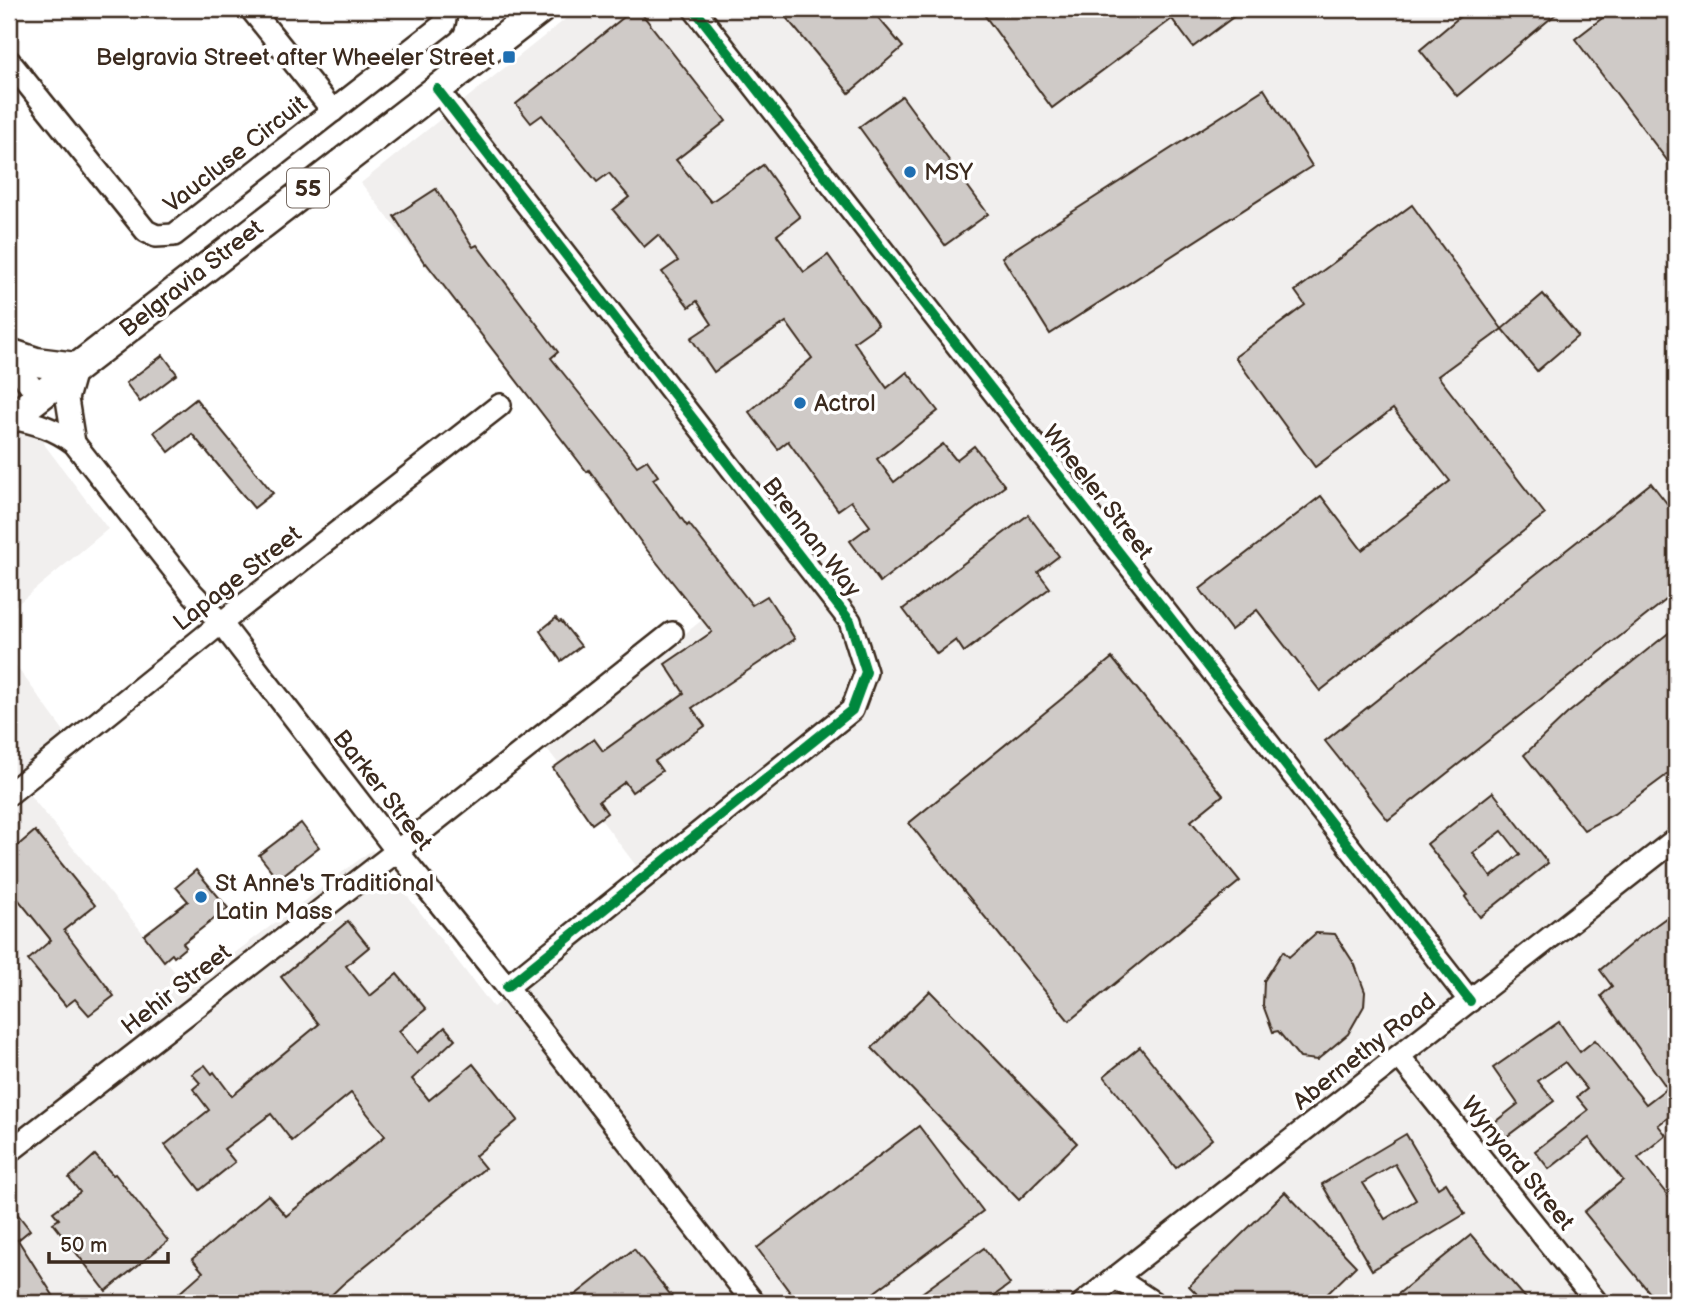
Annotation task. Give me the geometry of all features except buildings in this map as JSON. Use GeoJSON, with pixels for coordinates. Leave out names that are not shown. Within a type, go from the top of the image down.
{"type":"FeatureCollection","features":[{"type":"Feature","properties":{"kind":"main road","name":"Belgravia Street"},"geometry":{"type":"LineString","coordinates":[[10,419],[541,9]]}},
{"type":"Feature","properties":{"kind":"main road"},"geometry":{"type":"LineString","coordinates":[[9,355],[36,362],[76,367]]}},
{"type":"Feature","properties":{"kind":"street"},"geometry":{"type":"LineString","coordinates":[[251,9],[333,111]]}},
{"type":"Feature","properties":{"kind":"street","name":"Vaucluse Circuit"},"geometry":{"type":"LineString","coordinates":[[9,61],[15,84],[146,231],[167,237],[174,235],[444,24],[447,9]]}},
{"type":"Feature","properties":{"kind":"street","name":"Wheeler Street"},"geometry":{"type":"LineString","coordinates":[[694,9],[1470,1001]]}},
{"type":"Feature","properties":{"kind":"street","name":"Brennan Way"},"geometry":{"type":"LineString","coordinates":[[437,89],[850,621],[866,673],[852,710],[507,986]]}},
{"type":"Feature","properties":{"kind":"street"},"geometry":{"type":"LineString","coordinates":[[9,355],[39,397]]}},
{"type":"Feature","properties":{"kind":"street","name":"Barker Street"},"geometry":{"type":"LineString","coordinates":[[75,443],[67,399],[76,367]]}},
{"type":"Feature","properties":{"kind":"street","name":"Lapage Street"},"geometry":{"type":"LineString","coordinates":[[9,794],[221,623],[500,405]]}},
{"type":"Feature","properties":{"kind":"street","name":"Barker Street"},"geometry":{"type":"LineString","coordinates":[[10,419],[40,424],[58,431],[75,443],[192,593],[221,623],[397,851],[507,986],[754,1303]]}},
{"type":"Feature","properties":{"kind":"street","name":"Hehir Street"},"geometry":{"type":"LineString","coordinates":[[9,1152],[397,851],[672,633]]}},
{"type":"Feature","properties":{"kind":"street","name":"Abernethy Road"},"geometry":{"type":"LineString","coordinates":[[1083,1303],[1470,1001],[1672,850]]}},
{"type":"Feature","properties":{"kind":"street","name":"Wynyard Street"},"geometry":{"type":"LineString","coordinates":[[1399,1056],[1597,1303]]}},
{"type":"Feature","properties":{"kind":"street"},"geometry":{"type":"LineString","coordinates":[[1116,1278],[1154,1303]]}},
{"type":"Feature","properties":{"kind":"shaded area"},"geometry":{"type":"Polygon","coordinates":[[[578,9],[1676,9],[1676,1303],[9,1303],[9,790],[19,782],[188,988],[372,850],[493,1007],[650,884],[545,746],[702,620],[361,183],[578,9]]]}},
{"type":"Feature","properties":{"kind":"shaded area"},"geometry":{"type":"Polygon","coordinates":[[[9,371],[50,422],[44,444],[108,529],[9,611],[9,371]]]}},
{"type":"Feature","properties":{"kind":"shaded area"},"geometry":{"type":"Polygon","coordinates":[[[9,656],[66,734],[9,777],[9,656]]]}},
{"type":"Feature","properties":{"kind":"cycle path"},"geometry":{"type":"LineString","coordinates":[[694,9],[1470,1001]]}},
{"type":"Feature","properties":{"kind":"cycle path"},"geometry":{"type":"LineString","coordinates":[[437,89],[850,621],[866,672],[852,710],[507,987]]}},
{"type":"Feature","properties":{"kind":"place","name":"Belgravia Street after Wheeler Street"},"geometry":{"type":"Point","coordinates":[509,57]}},
{"type":"Feature","properties":{"kind":"place","name":"MSY"},"geometry":{"type":"Point","coordinates":[910,172]}},
{"type":"Feature","properties":{"kind":"place","name":"Actrol"},"geometry":{"type":"Point","coordinates":[800,403]}},
{"type":"Feature","properties":{"kind":"place","name":"St Anne's Traditional Latin Mass"},"geometry":{"type":"Point","coordinates":[201,897]}}]}
